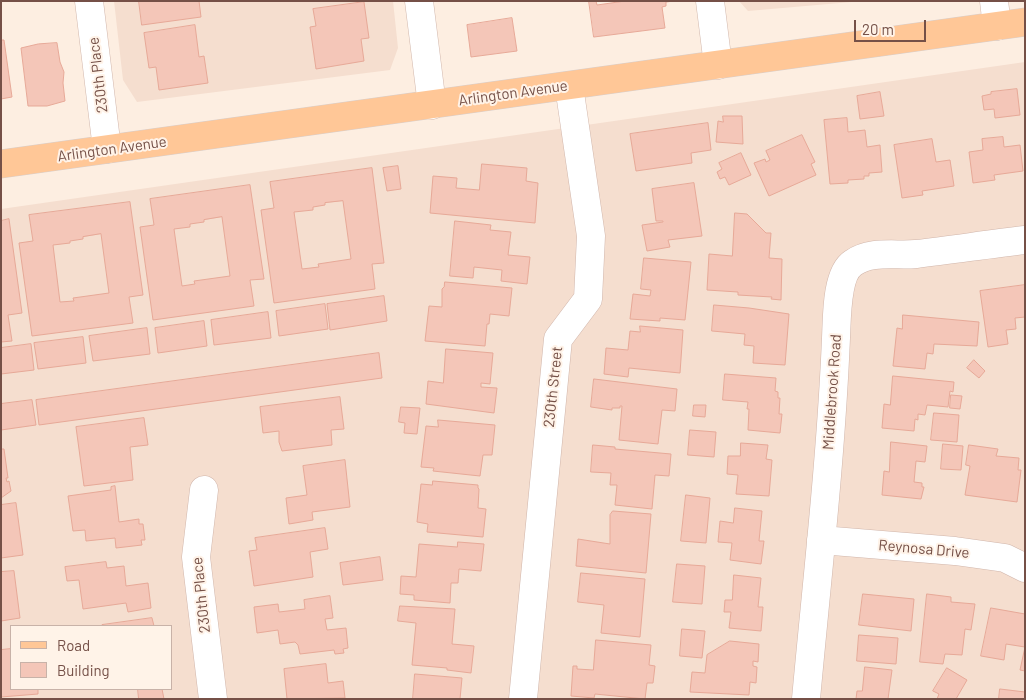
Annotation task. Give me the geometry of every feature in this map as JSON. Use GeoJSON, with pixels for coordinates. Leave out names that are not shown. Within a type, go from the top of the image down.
{"type":"FeatureCollection","features":[{"type":"Feature","properties":{"kind":"main road","name":"Arlington Avenue"},"geometry":{"type":"LineString","coordinates":[[1,164],[718,65],[996,14],[1025,22]]}},
{"type":"Feature","properties":{"kind":"street","name":"230th Place"},"geometry":{"type":"LineString","coordinates":[[89,1],[106,149]]}},
{"type":"Feature","properties":{"kind":"street"},"geometry":{"type":"LineString","coordinates":[[418,1],[432,105]]}},
{"type":"Feature","properties":{"kind":"street"},"geometry":{"type":"LineString","coordinates":[[710,1],[718,65]]}},
{"type":"Feature","properties":{"kind":"street","name":"230th Street"},"geometry":{"type":"LineString","coordinates":[[523,699],[558,339],[588,299],[591,236],[570,86]]}},
{"type":"Feature","properties":{"kind":"street","name":"Middlebrook Road"},"geometry":{"type":"LineString","coordinates":[[806,699],[821,540],[838,303],[845,272],[853,263],[866,257],[888,254],[914,254],[1025,240]]}},
{"type":"Feature","properties":{"kind":"street","name":"230th Place"},"geometry":{"type":"LineString","coordinates":[[204,490],[196,556],[213,699]]}},
{"type":"Feature","properties":{"kind":"street","name":"Reynosa Drive"},"geometry":{"type":"LineString","coordinates":[[821,540],[964,552],[1005,558],[1025,568]]}},
{"type":"Feature","properties":{"kind":"shaded area"},"geometry":{"type":"Polygon","coordinates":[[[114,1],[393,1],[398,48],[390,70],[137,102],[123,80],[114,1]]]}},
{"type":"Feature","properties":{"kind":"shaded area"},"geometry":{"type":"Polygon","coordinates":[[[739,1],[863,1],[748,11],[739,1]]]}},
{"type":"Feature","properties":{"kind":"shaded area"},"geometry":{"type":"Polygon","coordinates":[[[1025,62],[1025,699],[1,699],[1,209],[1025,62]]]}},
{"type":"Feature","properties":{"kind":"building"},"geometry":{"type":"Polygon","coordinates":[[[139,1],[199,1],[201,17],[142,25],[139,1]]]}},
{"type":"Feature","properties":{"kind":"building"},"geometry":{"type":"Polygon","coordinates":[[[589,1],[596,1],[597,5],[625,1],[674,1],[666,2],[666,6],[662,7],[665,28],[594,37],[589,1]]]}},
{"type":"Feature","properties":{"kind":"building"},"geometry":{"type":"Polygon","coordinates":[[[364,2],[369,38],[361,39],[364,61],[316,69],[310,27],[316,26],[313,9],[364,2]]]}},
{"type":"Feature","properties":{"kind":"building"},"geometry":{"type":"Polygon","coordinates":[[[512,18],[517,51],[471,57],[467,25],[512,18]]]}},
{"type":"Feature","properties":{"kind":"building"},"geometry":{"type":"Polygon","coordinates":[[[195,25],[199,57],[204,56],[208,83],[159,90],[156,67],[149,68],[144,33],[195,25]]]}},
{"type":"Feature","properties":{"kind":"building"},"geometry":{"type":"Polygon","coordinates":[[[1,40],[4,40],[12,97],[1,99],[1,40]]]}},
{"type":"Feature","properties":{"kind":"building"},"geometry":{"type":"Polygon","coordinates":[[[57,43],[60,62],[64,72],[65,101],[47,106],[28,106],[21,48],[38,44],[57,43]]]}},
{"type":"Feature","properties":{"kind":"building"},"geometry":{"type":"Polygon","coordinates":[[[1017,89],[1020,115],[995,118],[994,109],[984,110],[982,96],[991,94],[991,92],[1017,89]]]}},
{"type":"Feature","properties":{"kind":"building"},"geometry":{"type":"Polygon","coordinates":[[[880,92],[884,116],[860,119],[857,96],[880,92]]]}},
{"type":"Feature","properties":{"kind":"building"},"geometry":{"type":"Polygon","coordinates":[[[723,116],[742,116],[743,144],[716,142],[718,121],[723,122],[723,116]]]}},
{"type":"Feature","properties":{"kind":"building"},"geometry":{"type":"Polygon","coordinates":[[[847,118],[848,132],[865,130],[867,147],[880,145],[882,172],[869,173],[869,176],[864,176],[864,179],[848,180],[848,183],[830,184],[824,120],[847,118]]]}},
{"type":"Feature","properties":{"kind":"building"},"geometry":{"type":"Polygon","coordinates":[[[708,123],[711,150],[691,153],[692,163],[636,171],[630,134],[708,123]]]}},
{"type":"Feature","properties":{"kind":"building"},"geometry":{"type":"Polygon","coordinates":[[[802,135],[815,162],[811,164],[816,175],[769,196],[754,163],[765,159],[766,162],[770,160],[766,151],[802,135]]]}},
{"type":"Feature","properties":{"kind":"building"},"geometry":{"type":"Polygon","coordinates":[[[1003,137],[1004,147],[1020,145],[1023,171],[994,175],[995,180],[973,183],[969,152],[983,150],[982,139],[1003,137]]]}},
{"type":"Feature","properties":{"kind":"building"},"geometry":{"type":"Polygon","coordinates":[[[932,139],[936,162],[950,160],[954,186],[922,191],[923,195],[902,198],[894,145],[932,139]]]}},
{"type":"Feature","properties":{"kind":"building"},"geometry":{"type":"Polygon","coordinates":[[[741,153],[751,175],[729,185],[725,177],[720,179],[717,172],[722,169],[719,163],[741,153]]]}},
{"type":"Feature","properties":{"kind":"building"},"geometry":{"type":"Polygon","coordinates":[[[482,164],[527,168],[526,181],[538,183],[535,223],[430,213],[433,176],[457,178],[456,188],[479,190],[482,164]]]}},
{"type":"Feature","properties":{"kind":"building"},"geometry":{"type":"Polygon","coordinates":[[[398,166],[401,189],[387,191],[383,168],[398,166]]]}},
{"type":"Feature","properties":{"kind":"building"},"geometry":{"type":"Polygon","coordinates":[[[372,168],[384,263],[372,264],[375,289],[274,303],[261,210],[274,208],[270,182],[372,168]],[[343,201],[325,203],[325,205],[313,207],[313,210],[294,212],[302,269],[319,267],[318,264],[351,259],[343,201]]]}},
{"type":"Feature","properties":{"kind":"building"},"geometry":{"type":"Polygon","coordinates":[[[694,183],[702,236],[668,240],[670,247],[647,251],[642,225],[663,222],[656,221],[652,189],[694,183]]]}},
{"type":"Feature","properties":{"kind":"building"},"geometry":{"type":"Polygon","coordinates":[[[250,185],[264,279],[250,280],[254,306],[153,320],[140,227],[154,225],[150,199],[250,185]],[[222,217],[190,224],[190,227],[174,229],[182,286],[195,284],[194,281],[230,276],[222,217]]]}},
{"type":"Feature","properties":{"kind":"building"},"geometry":{"type":"Polygon","coordinates":[[[130,202],[143,295],[129,297],[133,323],[32,336],[19,243],[33,241],[29,215],[130,202]],[[101,234],[83,237],[83,239],[70,241],[70,243],[53,245],[60,302],[74,301],[73,298],[109,293],[101,234]]]}},
{"type":"Feature","properties":{"kind":"building"},"geometry":{"type":"Polygon","coordinates":[[[735,213],[747,214],[766,233],[771,233],[769,258],[782,259],[781,300],[771,299],[772,297],[738,295],[738,292],[707,290],[709,254],[732,256],[735,213]]]}},
{"type":"Feature","properties":{"kind":"building"},"geometry":{"type":"Polygon","coordinates":[[[9,219],[22,313],[8,315],[12,341],[1,342],[1,221],[9,219]]]}},
{"type":"Feature","properties":{"kind":"building"},"geometry":{"type":"Polygon","coordinates":[[[455,221],[491,225],[490,230],[511,232],[508,255],[530,257],[527,284],[501,281],[502,270],[474,267],[473,278],[450,276],[455,221]]]}},
{"type":"Feature","properties":{"kind":"building"},"geometry":{"type":"Polygon","coordinates":[[[644,258],[691,262],[685,320],[660,318],[660,321],[630,319],[633,294],[650,296],[651,290],[641,289],[644,258]]]}},
{"type":"Feature","properties":{"kind":"building"},"geometry":{"type":"Polygon","coordinates":[[[445,282],[512,288],[509,316],[490,314],[485,346],[425,341],[429,306],[442,307],[442,289],[445,282]]]}},
{"type":"Feature","properties":{"kind":"building"},"geometry":{"type":"Polygon","coordinates":[[[1025,285],[1025,317],[1015,318],[1016,329],[1006,330],[1008,344],[988,347],[980,291],[1025,285]]]}},
{"type":"Feature","properties":{"kind":"building"},"geometry":{"type":"Polygon","coordinates":[[[384,296],[387,321],[330,330],[327,304],[384,296]]]}},
{"type":"Feature","properties":{"kind":"building"},"geometry":{"type":"Polygon","coordinates":[[[325,304],[328,329],[279,336],[276,311],[325,304]]]}},
{"type":"Feature","properties":{"kind":"building"},"geometry":{"type":"Polygon","coordinates":[[[714,305],[789,314],[785,365],[753,363],[754,346],[744,345],[745,334],[712,331],[714,305]]]}},
{"type":"Feature","properties":{"kind":"building"},"geometry":{"type":"Polygon","coordinates":[[[268,312],[271,338],[214,345],[211,320],[268,312]]]}},
{"type":"Feature","properties":{"kind":"building"},"geometry":{"type":"Polygon","coordinates":[[[903,315],[979,322],[977,346],[934,344],[933,354],[927,353],[925,369],[893,366],[897,328],[902,329],[903,315]]]}},
{"type":"Feature","properties":{"kind":"building"},"geometry":{"type":"Polygon","coordinates":[[[204,321],[207,346],[158,353],[155,328],[204,321]]]}},
{"type":"Feature","properties":{"kind":"building"},"geometry":{"type":"Polygon","coordinates":[[[640,326],[683,330],[680,373],[629,368],[628,377],[604,374],[606,348],[628,350],[630,331],[640,332],[640,326]]]}},
{"type":"Feature","properties":{"kind":"building"},"geometry":{"type":"Polygon","coordinates":[[[147,328],[150,354],[93,361],[89,336],[147,328]]]}},
{"type":"Feature","properties":{"kind":"building"},"geometry":{"type":"Polygon","coordinates":[[[83,337],[86,363],[38,369],[34,343],[83,337]]]}},
{"type":"Feature","properties":{"kind":"building"},"geometry":{"type":"Polygon","coordinates":[[[31,344],[34,370],[1,374],[1,348],[31,344]]]}},
{"type":"Feature","properties":{"kind":"building"},"geometry":{"type":"Polygon","coordinates":[[[446,349],[493,353],[490,384],[481,383],[481,387],[497,388],[494,413],[426,404],[428,381],[443,383],[446,349]]]}},
{"type":"Feature","properties":{"kind":"building"},"geometry":{"type":"Polygon","coordinates":[[[379,353],[382,378],[39,425],[36,400],[379,353]]]}},
{"type":"Feature","properties":{"kind":"building"},"geometry":{"type":"Polygon","coordinates":[[[974,360],[985,371],[979,378],[967,368],[974,360]]]}},
{"type":"Feature","properties":{"kind":"building"},"geometry":{"type":"Polygon","coordinates":[[[725,374],[776,378],[775,391],[778,392],[778,398],[780,398],[779,414],[782,414],[780,433],[748,430],[748,402],[723,400],[725,374]]]}},
{"type":"Feature","properties":{"kind":"building"},"geometry":{"type":"Polygon","coordinates":[[[893,376],[954,382],[953,392],[950,391],[948,407],[927,405],[925,415],[918,414],[918,420],[915,419],[914,431],[882,428],[884,404],[890,405],[893,376]]]}},
{"type":"Feature","properties":{"kind":"building"},"geometry":{"type":"Polygon","coordinates":[[[594,379],[677,389],[675,411],[662,410],[658,444],[619,440],[622,406],[620,408],[612,408],[612,410],[591,407],[594,379]]]}},
{"type":"Feature","properties":{"kind":"building"},"geometry":{"type":"Polygon","coordinates":[[[951,395],[962,396],[960,409],[950,408],[951,395]]]}},
{"type":"Feature","properties":{"kind":"building"},"geometry":{"type":"Polygon","coordinates":[[[340,397],[344,429],[331,430],[332,445],[282,451],[279,442],[279,431],[263,433],[260,407],[340,397]]]}},
{"type":"Feature","properties":{"kind":"building"},"geometry":{"type":"Polygon","coordinates":[[[32,400],[36,425],[1,430],[1,404],[32,400]]]}},
{"type":"Feature","properties":{"kind":"building"},"geometry":{"type":"Polygon","coordinates":[[[694,405],[706,405],[705,417],[693,416],[694,405]]]}},
{"type":"Feature","properties":{"kind":"building"},"geometry":{"type":"Polygon","coordinates":[[[401,407],[420,408],[417,434],[404,433],[405,423],[399,422],[401,407]]]}},
{"type":"Feature","properties":{"kind":"building"},"geometry":{"type":"Polygon","coordinates":[[[934,413],[959,415],[957,442],[931,440],[934,413]]]}},
{"type":"Feature","properties":{"kind":"building"},"geometry":{"type":"Polygon","coordinates":[[[144,418],[148,445],[130,447],[133,480],[84,486],[76,427],[144,418]]]}},
{"type":"Feature","properties":{"kind":"building"},"geometry":{"type":"Polygon","coordinates":[[[438,420],[495,425],[492,455],[483,455],[480,476],[433,471],[434,468],[421,467],[426,426],[438,427],[438,420]]]}},
{"type":"Feature","properties":{"kind":"building"},"geometry":{"type":"Polygon","coordinates":[[[690,430],[716,432],[714,457],[688,455],[690,430]]]}},
{"type":"Feature","properties":{"kind":"building"},"geometry":{"type":"Polygon","coordinates":[[[891,442],[927,446],[925,462],[916,461],[914,482],[922,483],[922,487],[924,487],[921,499],[882,495],[884,471],[889,472],[891,442]]]}},
{"type":"Feature","properties":{"kind":"building"},"geometry":{"type":"Polygon","coordinates":[[[741,443],[768,445],[766,459],[772,460],[769,496],[736,494],[738,475],[727,474],[728,456],[740,456],[741,443]]]}},
{"type":"Feature","properties":{"kind":"building"},"geometry":{"type":"Polygon","coordinates":[[[943,444],[963,446],[961,470],[941,469],[943,444]]]}},
{"type":"Feature","properties":{"kind":"building"},"geometry":{"type":"Polygon","coordinates":[[[593,445],[671,454],[669,476],[655,475],[652,509],[615,505],[617,485],[610,485],[611,473],[591,472],[593,445]]]}},
{"type":"Feature","properties":{"kind":"building"},"geometry":{"type":"Polygon","coordinates":[[[969,445],[998,449],[996,456],[1019,458],[1018,470],[1021,470],[1017,502],[965,495],[970,466],[966,465],[969,445]]]}},
{"type":"Feature","properties":{"kind":"building"},"geometry":{"type":"Polygon","coordinates":[[[1,449],[4,449],[8,478],[6,478],[7,482],[9,481],[11,491],[1,498],[1,449]]]}},
{"type":"Feature","properties":{"kind":"building"},"geometry":{"type":"Polygon","coordinates":[[[345,460],[350,507],[312,512],[313,520],[289,524],[286,498],[307,495],[303,466],[345,460]]]}},
{"type":"Feature","properties":{"kind":"building"},"geometry":{"type":"Polygon","coordinates":[[[433,481],[478,485],[478,508],[486,509],[483,537],[427,532],[428,524],[417,522],[421,484],[432,485],[433,481]]]}},
{"type":"Feature","properties":{"kind":"building"},"geometry":{"type":"Polygon","coordinates":[[[115,486],[119,522],[139,519],[139,524],[143,524],[145,540],[141,540],[142,545],[116,548],[115,538],[86,541],[85,530],[73,531],[68,496],[111,490],[111,487],[115,486]]]}},
{"type":"Feature","properties":{"kind":"building"},"geometry":{"type":"Polygon","coordinates":[[[686,495],[710,498],[706,543],[681,541],[686,495]]]}},
{"type":"Feature","properties":{"kind":"building"},"geometry":{"type":"Polygon","coordinates":[[[16,503],[23,555],[1,558],[1,505],[16,503]]]}},
{"type":"Feature","properties":{"kind":"building"},"geometry":{"type":"Polygon","coordinates":[[[735,508],[762,511],[759,541],[764,541],[761,564],[730,560],[732,543],[718,542],[720,521],[733,523],[735,508]]]}},
{"type":"Feature","properties":{"kind":"building"},"geometry":{"type":"Polygon","coordinates":[[[613,511],[651,514],[646,573],[576,566],[578,539],[610,544],[610,515],[613,511]]]}},
{"type":"Feature","properties":{"kind":"building"},"geometry":{"type":"Polygon","coordinates":[[[325,528],[328,549],[310,552],[313,577],[254,586],[249,551],[257,550],[255,538],[325,528]]]}},
{"type":"Feature","properties":{"kind":"building"},"geometry":{"type":"Polygon","coordinates":[[[458,542],[484,544],[481,571],[459,569],[458,583],[451,583],[450,603],[414,600],[414,595],[400,594],[401,576],[416,577],[419,544],[457,547],[458,542]]]}},
{"type":"Feature","properties":{"kind":"building"},"geometry":{"type":"Polygon","coordinates":[[[380,557],[383,580],[343,585],[340,563],[380,557]]]}},
{"type":"Feature","properties":{"kind":"building"},"geometry":{"type":"Polygon","coordinates":[[[106,562],[107,568],[124,566],[126,586],[148,583],[151,608],[128,612],[126,603],[83,609],[79,580],[67,581],[65,567],[106,562]]]}},
{"type":"Feature","properties":{"kind":"building"},"geometry":{"type":"Polygon","coordinates":[[[677,564],[705,566],[702,604],[673,602],[677,564]]]}},
{"type":"Feature","properties":{"kind":"building"},"geometry":{"type":"Polygon","coordinates":[[[14,571],[20,618],[1,621],[1,572],[14,571]]]}},
{"type":"Feature","properties":{"kind":"building"},"geometry":{"type":"Polygon","coordinates":[[[581,573],[645,579],[640,637],[601,633],[604,605],[578,602],[581,573]]]}},
{"type":"Feature","properties":{"kind":"building"},"geometry":{"type":"Polygon","coordinates":[[[734,575],[761,578],[758,607],[763,607],[761,631],[729,628],[731,612],[724,612],[725,600],[732,600],[734,575]]]}},
{"type":"Feature","properties":{"kind":"building"},"geometry":{"type":"Polygon","coordinates":[[[863,594],[914,599],[911,631],[859,625],[863,594]]]}},
{"type":"Feature","properties":{"kind":"building"},"geometry":{"type":"Polygon","coordinates":[[[927,594],[951,597],[951,602],[975,604],[971,630],[965,629],[962,655],[945,654],[943,664],[920,662],[927,594]]]}},
{"type":"Feature","properties":{"kind":"building"},"geometry":{"type":"Polygon","coordinates":[[[330,596],[333,618],[325,619],[327,630],[346,628],[348,648],[343,649],[344,653],[335,654],[334,650],[300,654],[298,645],[295,642],[280,644],[278,630],[257,633],[254,607],[278,604],[279,612],[305,609],[304,600],[330,596]]]}},
{"type":"Feature","properties":{"kind":"building"},"geometry":{"type":"Polygon","coordinates":[[[400,606],[455,609],[452,644],[474,646],[471,673],[447,670],[447,668],[412,665],[416,623],[398,621],[400,606]]]}},
{"type":"Feature","properties":{"kind":"building"},"geometry":{"type":"Polygon","coordinates":[[[991,608],[1025,614],[1025,647],[1006,644],[1004,660],[981,656],[991,608]]]}},
{"type":"Feature","properties":{"kind":"building"},"geometry":{"type":"Polygon","coordinates":[[[152,618],[154,625],[102,625],[152,618]]]}},
{"type":"Feature","properties":{"kind":"building"},"geometry":{"type":"Polygon","coordinates":[[[682,629],[705,631],[702,658],[680,656],[682,629]]]}},
{"type":"Feature","properties":{"kind":"building"},"geometry":{"type":"Polygon","coordinates":[[[859,635],[898,638],[896,664],[857,661],[859,635]]]}},
{"type":"Feature","properties":{"kind":"building"},"geometry":{"type":"Polygon","coordinates":[[[596,640],[651,645],[649,665],[655,666],[653,683],[647,683],[645,699],[595,694],[594,698],[571,696],[573,666],[577,666],[577,669],[593,670],[596,640]]]}},
{"type":"Feature","properties":{"kind":"building"},"geometry":{"type":"Polygon","coordinates":[[[730,641],[759,644],[758,662],[753,661],[753,666],[757,667],[756,683],[750,682],[749,695],[690,692],[692,672],[705,673],[707,655],[730,641]]]}},
{"type":"Feature","properties":{"kind":"building"},"geometry":{"type":"Polygon","coordinates":[[[1025,647],[1025,671],[1020,670],[1025,647]]]}},
{"type":"Feature","properties":{"kind":"building"},"geometry":{"type":"Polygon","coordinates":[[[10,649],[10,690],[38,690],[38,694],[1,697],[1,650],[10,649]]]}},
{"type":"Feature","properties":{"kind":"building"},"geometry":{"type":"Polygon","coordinates":[[[326,664],[328,683],[343,681],[345,698],[287,699],[284,669],[326,664]]]}},
{"type":"Feature","properties":{"kind":"building"},"geometry":{"type":"Polygon","coordinates":[[[865,667],[892,670],[888,699],[856,699],[857,691],[862,691],[865,667]]]}},
{"type":"Feature","properties":{"kind":"building"},"geometry":{"type":"Polygon","coordinates":[[[947,668],[967,680],[956,699],[937,699],[939,694],[933,691],[947,668]]]}},
{"type":"Feature","properties":{"kind":"building"},"geometry":{"type":"Polygon","coordinates":[[[415,674],[462,678],[460,699],[413,699],[415,674]]]}},
{"type":"Feature","properties":{"kind":"building"},"geometry":{"type":"Polygon","coordinates":[[[1000,689],[1025,692],[1025,699],[999,699],[1000,689]]]}},
{"type":"Feature","properties":{"kind":"building"},"geometry":{"type":"Polygon","coordinates":[[[138,690],[162,690],[164,699],[139,699],[138,690]]]}}]}
